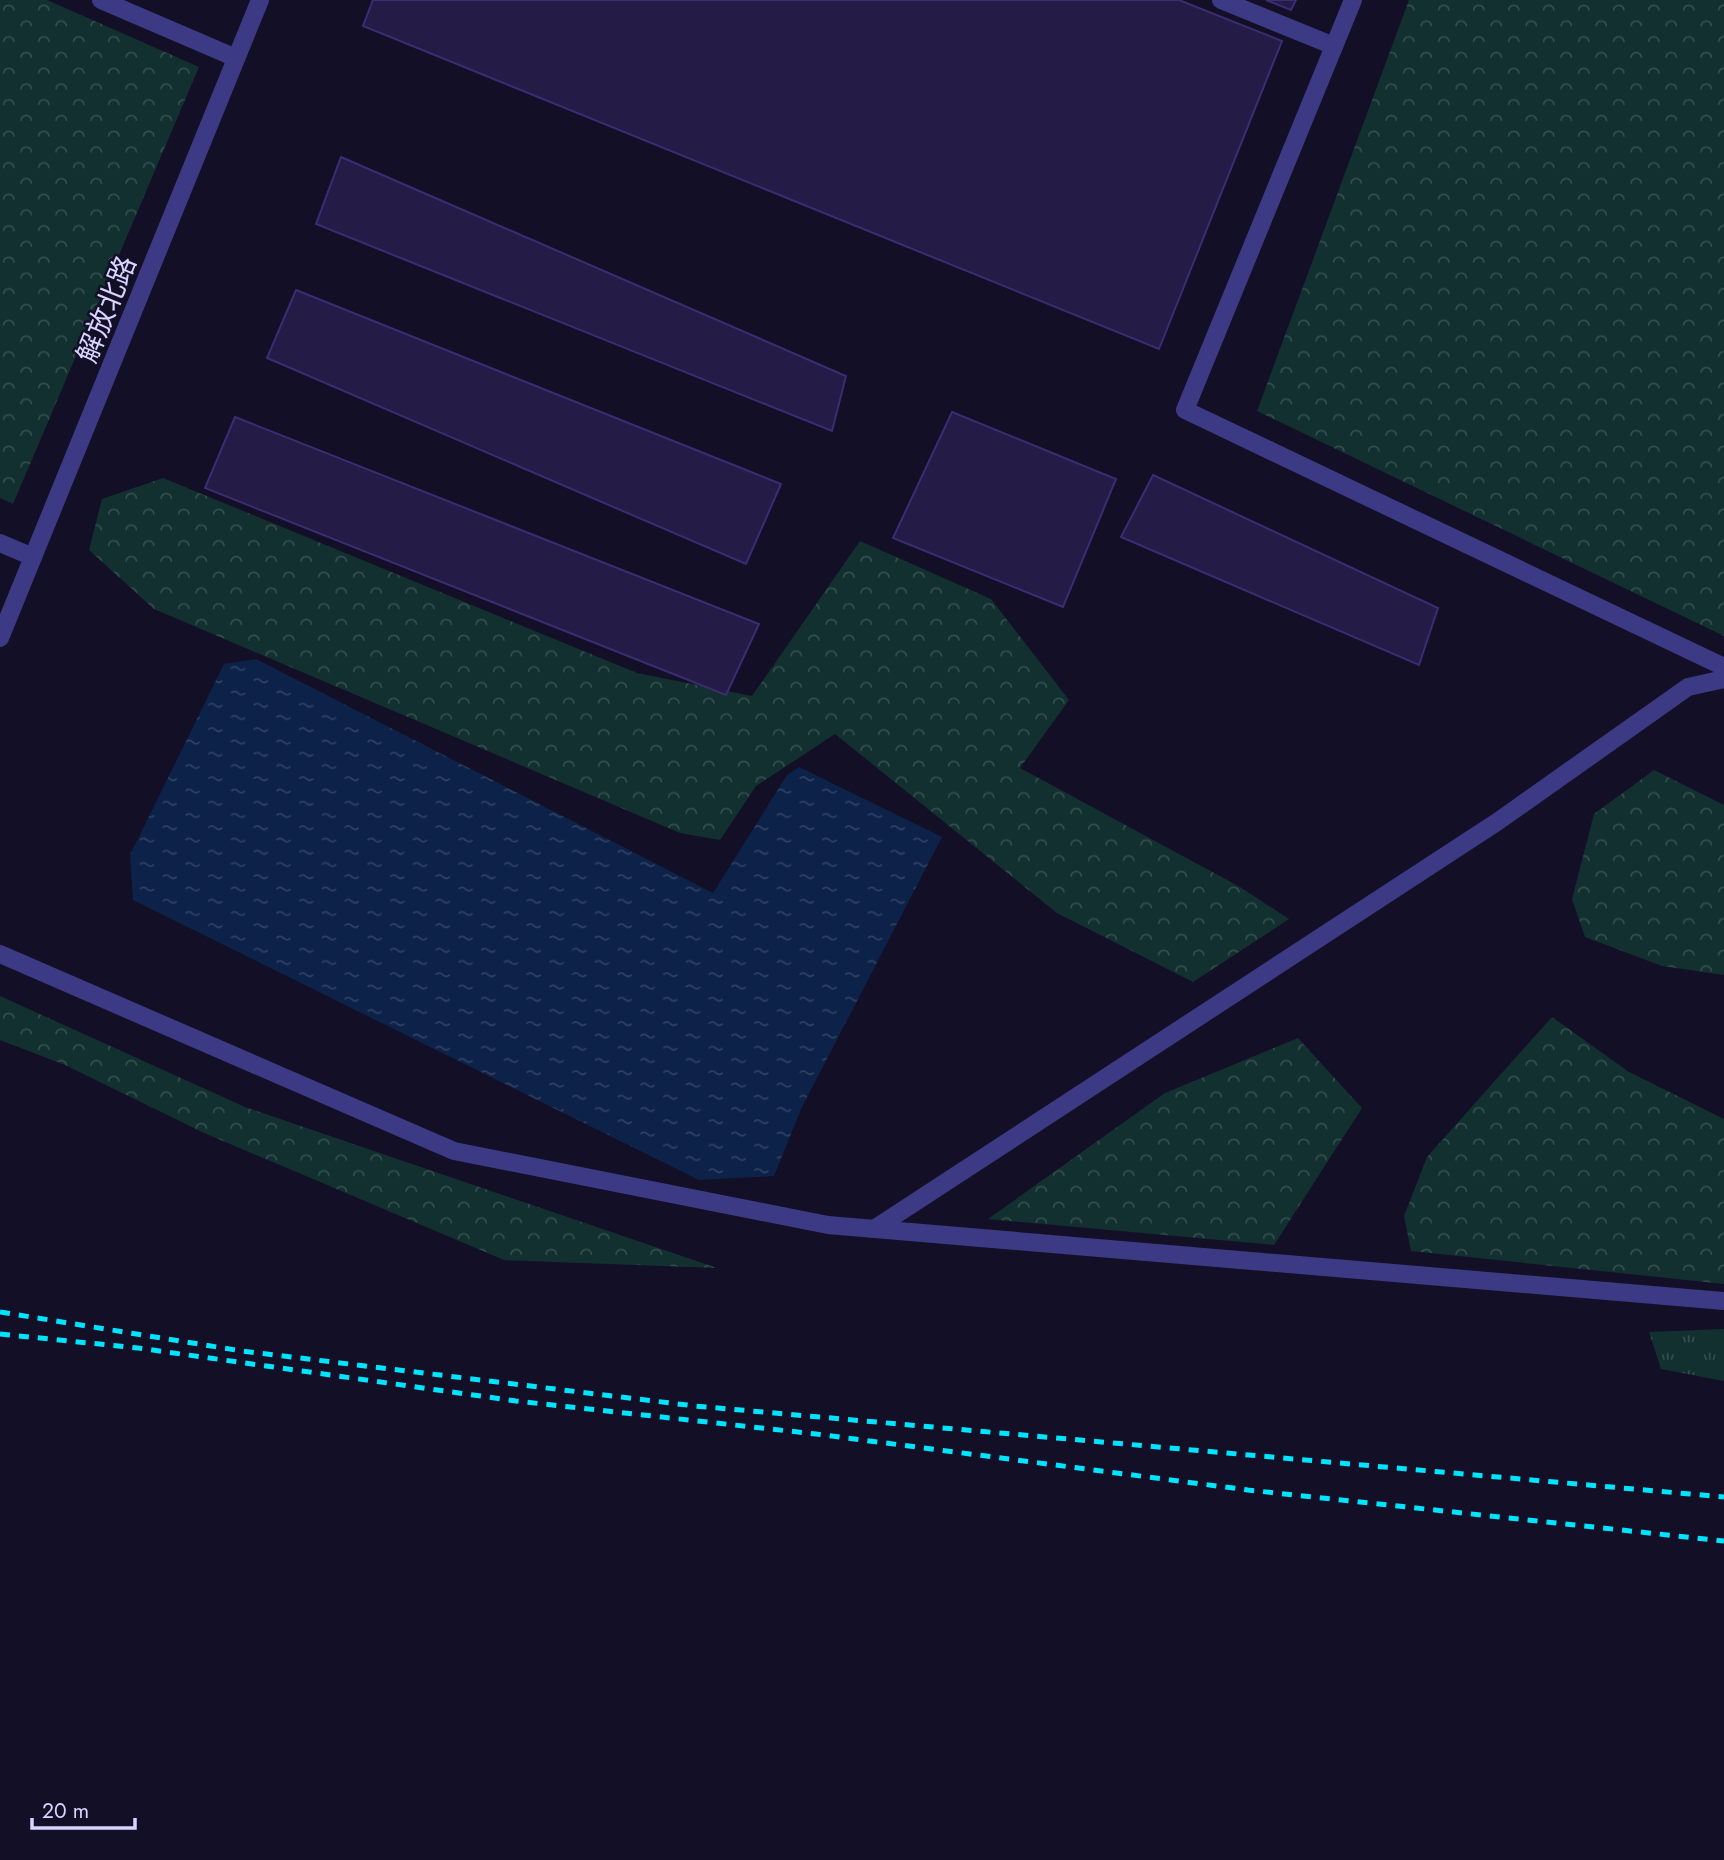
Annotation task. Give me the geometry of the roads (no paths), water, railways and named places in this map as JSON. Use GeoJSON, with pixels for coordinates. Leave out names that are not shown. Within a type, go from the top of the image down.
{"type":"FeatureCollection","features":[{"type":"Feature","properties":{"kind":"street"},"geometry":{"type":"LineString","coordinates":[[101,0],[236,58]]}},
{"type":"Feature","properties":{"kind":"street","name":"解放北路"},"geometry":{"type":"LineString","coordinates":[[0,638],[260,0]]}},
{"type":"Feature","properties":{"kind":"street"},"geometry":{"type":"LineString","coordinates":[[1222,0],[1334,46]]}},
{"type":"Feature","properties":{"kind":"street"},"geometry":{"type":"LineString","coordinates":[[1353,0],[1185,410],[1724,667]]}},
{"type":"Feature","properties":{"kind":"street"},"geometry":{"type":"LineString","coordinates":[[0,543],[33,557]]}},
{"type":"Feature","properties":{"kind":"street"},"geometry":{"type":"LineString","coordinates":[[874,1229],[1497,822],[1688,687],[1724,679]]}},
{"type":"Feature","properties":{"kind":"street"},"geometry":{"type":"LineString","coordinates":[[0,954],[454,1151],[828,1225],[1724,1301]]}},
{"type":"Feature","properties":{"kind":"water"},"geometry":{"type":"Polygon","coordinates":[[[256,659],[713,893],[787,775],[799,767],[942,837],[802,1107],[774,1176],[699,1180],[133,900],[130,855],[224,664],[256,659]]]}},
{"type":"Feature","properties":{"kind":"railway"},"geometry":{"type":"LineString","coordinates":[[0,1312],[242,1351],[695,1406],[1724,1497]]}},
{"type":"Feature","properties":{"kind":"railway"},"geometry":{"type":"LineString","coordinates":[[0,1334],[138,1348],[516,1401],[816,1434],[1248,1490],[1724,1541]]}}]}
